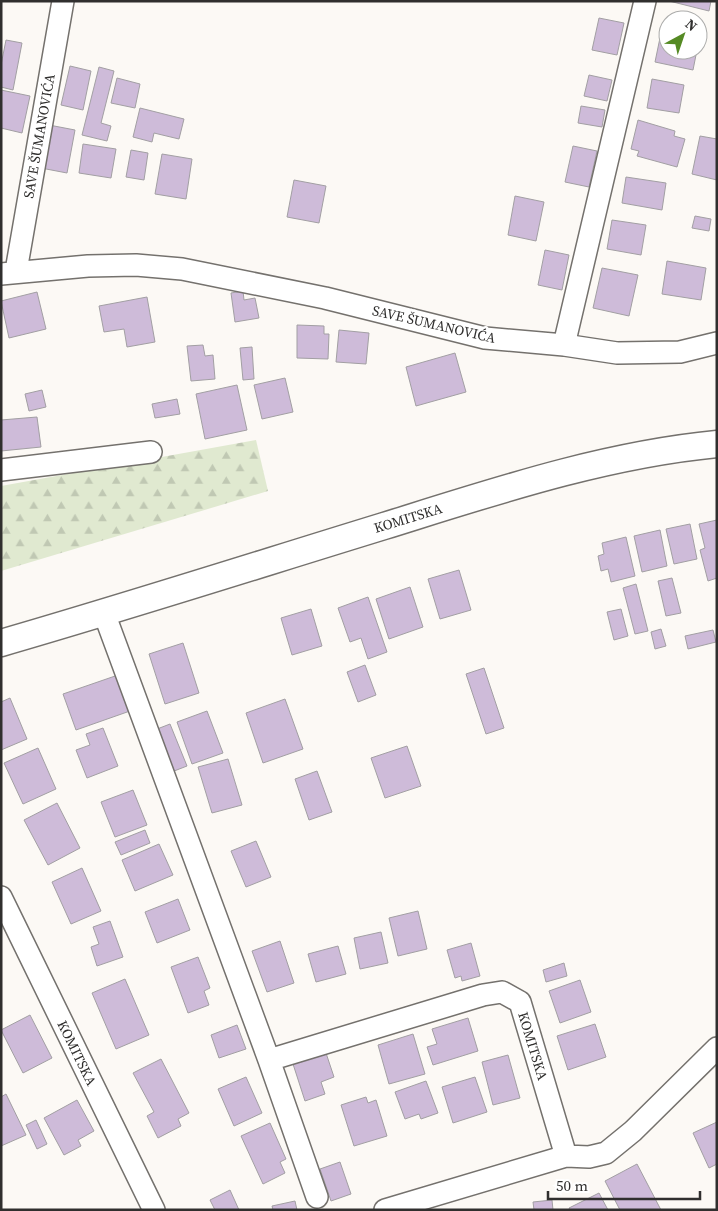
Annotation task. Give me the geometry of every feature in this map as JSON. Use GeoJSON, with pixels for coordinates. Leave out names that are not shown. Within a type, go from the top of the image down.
{"type":"FeatureCollection","features":[{"type":"Feature","properties":{"kind":"main road","name":"KOMITSKA"},"geometry":{"type":"LineString","coordinates":[[1,643],[104,613],[483,495],[591,466],[679,447],[717,444]]}},
{"type":"Feature","properties":{"kind":"street","name":"SAVE ŠUMANOVIĆA"},"geometry":{"type":"LineString","coordinates":[[63,1],[8,273],[88,266],[136,265],[182,269],[290,290],[485,338],[564,345],[618,353],[680,352],[717,343]]}},
{"type":"Feature","properties":{"kind":"street"},"geometry":{"type":"LineString","coordinates":[[564,345],[645,1]]}},
{"type":"Feature","properties":{"kind":"street"},"geometry":{"type":"LineString","coordinates":[[1,470],[150,452]]}},
{"type":"Feature","properties":{"kind":"street"},"geometry":{"type":"LineString","coordinates":[[104,613],[269,1060],[317,1197]]}},
{"type":"Feature","properties":{"kind":"street","name":"KOMITSKA"},"geometry":{"type":"LineString","coordinates":[[1,897],[154,1210]]}},
{"type":"Feature","properties":{"kind":"street","name":"KOMITSKA"},"geometry":{"type":"LineString","coordinates":[[269,1060],[483,995],[502,992],[520,1002],[566,1156]]}},
{"type":"Feature","properties":{"kind":"street"},"geometry":{"type":"LineString","coordinates":[[385,1210],[566,1156],[589,1157],[606,1152],[633,1132],[717,1048]]}},
{"type":"Feature","properties":{"kind":"green space"},"geometry":{"type":"Polygon","coordinates":[[[256,440],[268,491],[1,571],[1,486],[256,440]]]}},
{"type":"Feature","properties":{"kind":"building"},"geometry":{"type":"Polygon","coordinates":[[[669,1],[711,1],[709,11],[669,1]]]}},
{"type":"Feature","properties":{"kind":"building"},"geometry":{"type":"Polygon","coordinates":[[[599,18],[624,23],[617,55],[592,50],[599,18]]]}},
{"type":"Feature","properties":{"kind":"building"},"geometry":{"type":"Polygon","coordinates":[[[6,40],[22,43],[13,90],[1,87],[1,65],[6,40]]]}},
{"type":"Feature","properties":{"kind":"building"},"geometry":{"type":"Polygon","coordinates":[[[658,48],[658,60],[695,60],[693,70],[655,62],[658,48]]]}},
{"type":"Feature","properties":{"kind":"building"},"geometry":{"type":"Polygon","coordinates":[[[70,66],[91,71],[83,110],[61,105],[70,66]]]}},
{"type":"Feature","properties":{"kind":"building"},"geometry":{"type":"Polygon","coordinates":[[[99,67],[114,71],[101,123],[111,126],[107,141],[82,135],[99,67]]]}},
{"type":"Feature","properties":{"kind":"building"},"geometry":{"type":"Polygon","coordinates":[[[589,75],[612,80],[607,101],[584,96],[589,75]]]}},
{"type":"Feature","properties":{"kind":"building"},"geometry":{"type":"Polygon","coordinates":[[[117,78],[140,84],[135,108],[111,103],[117,78]]]}},
{"type":"Feature","properties":{"kind":"building"},"geometry":{"type":"Polygon","coordinates":[[[652,79],[684,85],[679,113],[647,108],[652,79]]]}},
{"type":"Feature","properties":{"kind":"building"},"geometry":{"type":"Polygon","coordinates":[[[1,90],[30,96],[22,133],[1,128],[1,90]]]}},
{"type":"Feature","properties":{"kind":"building"},"geometry":{"type":"Polygon","coordinates":[[[581,106],[605,110],[602,127],[578,123],[581,106]]]}},
{"type":"Feature","properties":{"kind":"building"},"geometry":{"type":"Polygon","coordinates":[[[140,108],[184,119],[179,139],[154,133],[152,142],[133,137],[140,108]]]}},
{"type":"Feature","properties":{"kind":"building"},"geometry":{"type":"Polygon","coordinates":[[[638,120],[675,131],[674,136],[685,139],[677,167],[637,156],[639,151],[631,149],[638,120]]]}},
{"type":"Feature","properties":{"kind":"building"},"geometry":{"type":"Polygon","coordinates":[[[49,125],[75,130],[67,173],[41,168],[49,125]]]}},
{"type":"Feature","properties":{"kind":"building"},"geometry":{"type":"Polygon","coordinates":[[[700,136],[717,139],[717,180],[692,174],[700,136]]]}},
{"type":"Feature","properties":{"kind":"building"},"geometry":{"type":"Polygon","coordinates":[[[83,144],[116,149],[111,178],[79,173],[83,144]]]}},
{"type":"Feature","properties":{"kind":"building"},"geometry":{"type":"Polygon","coordinates":[[[573,146],[597,151],[589,187],[565,182],[573,146]]]}},
{"type":"Feature","properties":{"kind":"building"},"geometry":{"type":"Polygon","coordinates":[[[131,150],[148,153],[144,180],[126,177],[131,150]]]}},
{"type":"Feature","properties":{"kind":"building"},"geometry":{"type":"Polygon","coordinates":[[[162,154],[192,159],[186,199],[155,194],[162,154]]]}},
{"type":"Feature","properties":{"kind":"building"},"geometry":{"type":"Polygon","coordinates":[[[626,177],[666,183],[662,210],[622,203],[626,177]]]}},
{"type":"Feature","properties":{"kind":"building"},"geometry":{"type":"Polygon","coordinates":[[[294,180],[326,186],[319,223],[287,217],[294,180]]]}},
{"type":"Feature","properties":{"kind":"building"},"geometry":{"type":"Polygon","coordinates":[[[515,196],[544,202],[536,241],[508,235],[515,196]]]}},
{"type":"Feature","properties":{"kind":"building"},"geometry":{"type":"Polygon","coordinates":[[[695,216],[711,219],[709,231],[692,228],[695,216]]]}},
{"type":"Feature","properties":{"kind":"building"},"geometry":{"type":"Polygon","coordinates":[[[612,220],[646,225],[641,255],[607,249],[612,220]]]}},
{"type":"Feature","properties":{"kind":"building"},"geometry":{"type":"Polygon","coordinates":[[[545,250],[569,255],[562,290],[538,285],[545,250]]]}},
{"type":"Feature","properties":{"kind":"building"},"geometry":{"type":"Polygon","coordinates":[[[667,261],[706,268],[701,300],[662,294],[667,261]]]}},
{"type":"Feature","properties":{"kind":"building"},"geometry":{"type":"Polygon","coordinates":[[[602,268],[638,275],[629,316],[593,308],[602,268]]]}},
{"type":"Feature","properties":{"kind":"building"},"geometry":{"type":"Polygon","coordinates":[[[243,291],[244,300],[255,298],[259,318],[235,322],[231,293],[243,291]]]}},
{"type":"Feature","properties":{"kind":"building"},"geometry":{"type":"Polygon","coordinates":[[[37,292],[46,329],[9,338],[1,301],[37,292]]]}},
{"type":"Feature","properties":{"kind":"building"},"geometry":{"type":"Polygon","coordinates":[[[147,297],[155,342],[127,347],[124,329],[104,332],[99,306],[147,297]]]}},
{"type":"Feature","properties":{"kind":"building"},"geometry":{"type":"Polygon","coordinates":[[[297,325],[324,326],[324,334],[329,334],[328,359],[297,358],[297,325]]]}},
{"type":"Feature","properties":{"kind":"building"},"geometry":{"type":"Polygon","coordinates":[[[339,330],[369,333],[366,364],[336,362],[339,330]]]}},
{"type":"Feature","properties":{"kind":"building"},"geometry":{"type":"Polygon","coordinates":[[[203,345],[205,356],[213,355],[215,379],[191,381],[187,346],[203,345]]]}},
{"type":"Feature","properties":{"kind":"building"},"geometry":{"type":"Polygon","coordinates":[[[252,347],[254,379],[243,380],[240,348],[252,347]]]}},
{"type":"Feature","properties":{"kind":"building"},"geometry":{"type":"Polygon","coordinates":[[[455,353],[466,392],[416,406],[406,367],[455,353]]]}},
{"type":"Feature","properties":{"kind":"building"},"geometry":{"type":"Polygon","coordinates":[[[285,378],[293,412],[262,419],[254,385],[285,378]]]}},
{"type":"Feature","properties":{"kind":"building"},"geometry":{"type":"Polygon","coordinates":[[[237,385],[247,430],[205,439],[196,394],[237,385]]]}},
{"type":"Feature","properties":{"kind":"building"},"geometry":{"type":"Polygon","coordinates":[[[42,390],[46,407],[29,411],[25,394],[42,390]]]}},
{"type":"Feature","properties":{"kind":"building"},"geometry":{"type":"Polygon","coordinates":[[[177,399],[180,414],[155,418],[152,404],[177,399]]]}},
{"type":"Feature","properties":{"kind":"building"},"geometry":{"type":"Polygon","coordinates":[[[37,417],[41,447],[1,451],[1,420],[37,417]]]}},
{"type":"Feature","properties":{"kind":"building"},"geometry":{"type":"Polygon","coordinates":[[[717,520],[717,578],[708,581],[700,550],[705,548],[699,524],[717,520]]]}},
{"type":"Feature","properties":{"kind":"building"},"geometry":{"type":"Polygon","coordinates":[[[690,524],[697,559],[674,564],[666,529],[690,524]]]}},
{"type":"Feature","properties":{"kind":"building"},"geometry":{"type":"Polygon","coordinates":[[[660,530],[667,566],[642,572],[634,536],[660,530]]]}},
{"type":"Feature","properties":{"kind":"building"},"geometry":{"type":"Polygon","coordinates":[[[626,537],[635,576],[611,582],[608,569],[601,571],[598,556],[604,554],[602,543],[626,537]]]}},
{"type":"Feature","properties":{"kind":"building"},"geometry":{"type":"Polygon","coordinates":[[[459,570],[471,610],[440,619],[428,579],[459,570]]]}},
{"type":"Feature","properties":{"kind":"building"},"geometry":{"type":"Polygon","coordinates":[[[672,578],[681,613],[666,616],[658,581],[672,578]]]}},
{"type":"Feature","properties":{"kind":"building"},"geometry":{"type":"Polygon","coordinates":[[[636,584],[648,631],[635,634],[623,588],[636,584]]]}},
{"type":"Feature","properties":{"kind":"building"},"geometry":{"type":"Polygon","coordinates":[[[410,587],[423,627],[389,639],[376,599],[410,587]]]}},
{"type":"Feature","properties":{"kind":"building"},"geometry":{"type":"Polygon","coordinates":[[[368,597],[387,652],[368,659],[361,638],[350,642],[338,608],[368,597]]]}},
{"type":"Feature","properties":{"kind":"building"},"geometry":{"type":"Polygon","coordinates":[[[311,609],[322,646],[292,655],[281,618],[311,609]]]}},
{"type":"Feature","properties":{"kind":"building"},"geometry":{"type":"Polygon","coordinates":[[[621,609],[628,636],[614,640],[607,612],[621,609]]]}},
{"type":"Feature","properties":{"kind":"building"},"geometry":{"type":"Polygon","coordinates":[[[661,629],[666,646],[655,649],[651,632],[661,629]]]}},
{"type":"Feature","properties":{"kind":"building"},"geometry":{"type":"Polygon","coordinates":[[[713,630],[716,642],[688,649],[685,636],[713,630]]]}},
{"type":"Feature","properties":{"kind":"building"},"geometry":{"type":"Polygon","coordinates":[[[183,643],[199,693],[165,704],[149,654],[183,643]]]}},
{"type":"Feature","properties":{"kind":"building"},"geometry":{"type":"Polygon","coordinates":[[[365,665],[376,695],[358,702],[347,672],[365,665]]]}},
{"type":"Feature","properties":{"kind":"building"},"geometry":{"type":"Polygon","coordinates":[[[484,668],[504,728],[486,734],[466,674],[484,668]]]}},
{"type":"Feature","properties":{"kind":"building"},"geometry":{"type":"Polygon","coordinates":[[[118,675],[130,711],[76,730],[63,694],[118,675]]]}},
{"type":"Feature","properties":{"kind":"building"},"geometry":{"type":"Polygon","coordinates":[[[10,698],[27,739],[1,750],[1,702],[10,698]]]}},
{"type":"Feature","properties":{"kind":"building"},"geometry":{"type":"Polygon","coordinates":[[[285,699],[303,749],[263,763],[246,713],[285,699]]]}},
{"type":"Feature","properties":{"kind":"building"},"geometry":{"type":"Polygon","coordinates":[[[207,711],[223,753],[192,764],[177,722],[207,711]]]}},
{"type":"Feature","properties":{"kind":"building"},"geometry":{"type":"Polygon","coordinates":[[[170,724],[187,766],[169,773],[152,731],[170,724]]]}},
{"type":"Feature","properties":{"kind":"building"},"geometry":{"type":"Polygon","coordinates":[[[103,728],[118,766],[87,778],[76,750],[90,745],[86,734],[103,728]]]}},
{"type":"Feature","properties":{"kind":"building"},"geometry":{"type":"Polygon","coordinates":[[[407,746],[421,786],[385,798],[371,758],[407,746]]]}},
{"type":"Feature","properties":{"kind":"building"},"geometry":{"type":"Polygon","coordinates":[[[38,748],[56,789],[23,804],[4,763],[38,748]]]}},
{"type":"Feature","properties":{"kind":"building"},"geometry":{"type":"Polygon","coordinates":[[[228,759],[242,805],[212,813],[198,767],[228,759]]]}},
{"type":"Feature","properties":{"kind":"building"},"geometry":{"type":"Polygon","coordinates":[[[317,771],[332,812],[309,820],[295,779],[317,771]]]}},
{"type":"Feature","properties":{"kind":"building"},"geometry":{"type":"Polygon","coordinates":[[[133,790],[147,825],[115,837],[101,802],[133,790]]]}},
{"type":"Feature","properties":{"kind":"building"},"geometry":{"type":"Polygon","coordinates":[[[57,803],[80,848],[48,865],[24,820],[57,803]]]}},
{"type":"Feature","properties":{"kind":"building"},"geometry":{"type":"Polygon","coordinates":[[[145,830],[150,843],[121,855],[115,842],[145,830]]]}},
{"type":"Feature","properties":{"kind":"building"},"geometry":{"type":"Polygon","coordinates":[[[256,841],[271,877],[246,887],[231,851],[256,841]]]}},
{"type":"Feature","properties":{"kind":"building"},"geometry":{"type":"Polygon","coordinates":[[[159,844],[173,875],[135,891],[122,860],[159,844]]]}},
{"type":"Feature","properties":{"kind":"building"},"geometry":{"type":"Polygon","coordinates":[[[82,868],[101,911],[71,924],[52,882],[82,868]]]}},
{"type":"Feature","properties":{"kind":"building"},"geometry":{"type":"Polygon","coordinates":[[[178,899],[190,930],[157,943],[145,912],[178,899]]]}},
{"type":"Feature","properties":{"kind":"building"},"geometry":{"type":"Polygon","coordinates":[[[418,911],[427,949],[398,956],[389,918],[418,911]]]}},
{"type":"Feature","properties":{"kind":"building"},"geometry":{"type":"Polygon","coordinates":[[[110,921],[123,957],[97,966],[91,947],[99,944],[93,927],[110,921]]]}},
{"type":"Feature","properties":{"kind":"building"},"geometry":{"type":"Polygon","coordinates":[[[381,932],[388,963],[360,969],[354,938],[381,932]]]}},
{"type":"Feature","properties":{"kind":"building"},"geometry":{"type":"Polygon","coordinates":[[[280,941],[294,983],[267,992],[252,951],[280,941]]]}},
{"type":"Feature","properties":{"kind":"building"},"geometry":{"type":"Polygon","coordinates":[[[471,943],[480,976],[462,981],[461,976],[455,978],[447,950],[471,943]]]}},
{"type":"Feature","properties":{"kind":"building"},"geometry":{"type":"Polygon","coordinates":[[[338,946],[346,974],[316,982],[308,954],[338,946]]]}},
{"type":"Feature","properties":{"kind":"building"},"geometry":{"type":"Polygon","coordinates":[[[198,957],[210,988],[204,991],[209,1005],[188,1013],[171,967],[198,957]]]}},
{"type":"Feature","properties":{"kind":"building"},"geometry":{"type":"Polygon","coordinates":[[[564,963],[567,976],[546,982],[543,970],[564,963]]]}},
{"type":"Feature","properties":{"kind":"building"},"geometry":{"type":"Polygon","coordinates":[[[125,979],[149,1035],[116,1049],[92,993],[125,979]]]}},
{"type":"Feature","properties":{"kind":"building"},"geometry":{"type":"Polygon","coordinates":[[[580,980],[591,1012],[560,1023],[549,991],[580,980]]]}},
{"type":"Feature","properties":{"kind":"building"},"geometry":{"type":"Polygon","coordinates":[[[30,1015],[52,1058],[23,1073],[1,1030],[30,1015]]]}},
{"type":"Feature","properties":{"kind":"building"},"geometry":{"type":"Polygon","coordinates":[[[468,1018],[478,1051],[433,1065],[427,1047],[437,1044],[432,1029],[468,1018]]]}},
{"type":"Feature","properties":{"kind":"building"},"geometry":{"type":"Polygon","coordinates":[[[595,1024],[606,1057],[568,1070],[557,1036],[595,1024]]]}},
{"type":"Feature","properties":{"kind":"building"},"geometry":{"type":"Polygon","coordinates":[[[237,1025],[246,1049],[219,1058],[211,1035],[237,1025]]]}},
{"type":"Feature","properties":{"kind":"building"},"geometry":{"type":"Polygon","coordinates":[[[413,1034],[425,1074],[389,1084],[378,1045],[413,1034]]]}},
{"type":"Feature","properties":{"kind":"building"},"geometry":{"type":"Polygon","coordinates":[[[326,1053],[334,1077],[321,1082],[325,1094],[305,1101],[293,1064],[326,1053]]]}},
{"type":"Feature","properties":{"kind":"building"},"geometry":{"type":"Polygon","coordinates":[[[508,1055],[520,1098],[493,1105],[482,1062],[508,1055]]]}},
{"type":"Feature","properties":{"kind":"building"},"geometry":{"type":"Polygon","coordinates":[[[161,1059],[189,1113],[178,1119],[181,1126],[158,1138],[147,1116],[154,1112],[133,1073],[161,1059]]]}},
{"type":"Feature","properties":{"kind":"building"},"geometry":{"type":"Polygon","coordinates":[[[246,1077],[262,1113],[234,1126],[218,1089],[246,1077]]]}},
{"type":"Feature","properties":{"kind":"building"},"geometry":{"type":"Polygon","coordinates":[[[475,1077],[487,1112],[453,1123],[442,1087],[475,1077]]]}},
{"type":"Feature","properties":{"kind":"building"},"geometry":{"type":"Polygon","coordinates":[[[426,1081],[438,1113],[421,1119],[419,1114],[405,1119],[395,1092],[426,1081]]]}},
{"type":"Feature","properties":{"kind":"building"},"geometry":{"type":"Polygon","coordinates":[[[6,1094],[26,1135],[1,1146],[1,1097],[6,1094]]]}},
{"type":"Feature","properties":{"kind":"building"},"geometry":{"type":"Polygon","coordinates":[[[366,1097],[368,1103],[376,1100],[387,1136],[354,1146],[341,1105],[366,1097]]]}},
{"type":"Feature","properties":{"kind":"building"},"geometry":{"type":"Polygon","coordinates":[[[77,1100],[94,1131],[78,1140],[81,1146],[64,1155],[44,1118],[77,1100]]]}},
{"type":"Feature","properties":{"kind":"building"},"geometry":{"type":"Polygon","coordinates":[[[36,1120],[47,1144],[37,1149],[26,1125],[36,1120]]]}},
{"type":"Feature","properties":{"kind":"building"},"geometry":{"type":"Polygon","coordinates":[[[717,1122],[717,1164],[709,1168],[693,1133],[717,1122]]]}},
{"type":"Feature","properties":{"kind":"building"},"geometry":{"type":"Polygon","coordinates":[[[270,1123],[286,1159],[280,1162],[285,1173],[263,1184],[241,1136],[270,1123]]]}},
{"type":"Feature","properties":{"kind":"building"},"geometry":{"type":"Polygon","coordinates":[[[340,1162],[351,1194],[331,1201],[320,1169],[340,1162]]]}},
{"type":"Feature","properties":{"kind":"building"},"geometry":{"type":"Polygon","coordinates":[[[637,1164],[661,1210],[620,1210],[605,1181],[637,1164]]]}},
{"type":"Feature","properties":{"kind":"building"},"geometry":{"type":"Polygon","coordinates":[[[230,1190],[239,1210],[215,1210],[210,1200],[230,1190]]]}},
{"type":"Feature","properties":{"kind":"building"},"geometry":{"type":"Polygon","coordinates":[[[599,1193],[608,1210],[570,1210],[569,1208],[599,1193]]]}},
{"type":"Feature","properties":{"kind":"building"},"geometry":{"type":"Polygon","coordinates":[[[552,1200],[553,1210],[534,1210],[533,1202],[552,1200]]]}},
{"type":"Feature","properties":{"kind":"building"},"geometry":{"type":"Polygon","coordinates":[[[295,1201],[297,1210],[273,1210],[272,1206],[295,1201]]]}}]}
